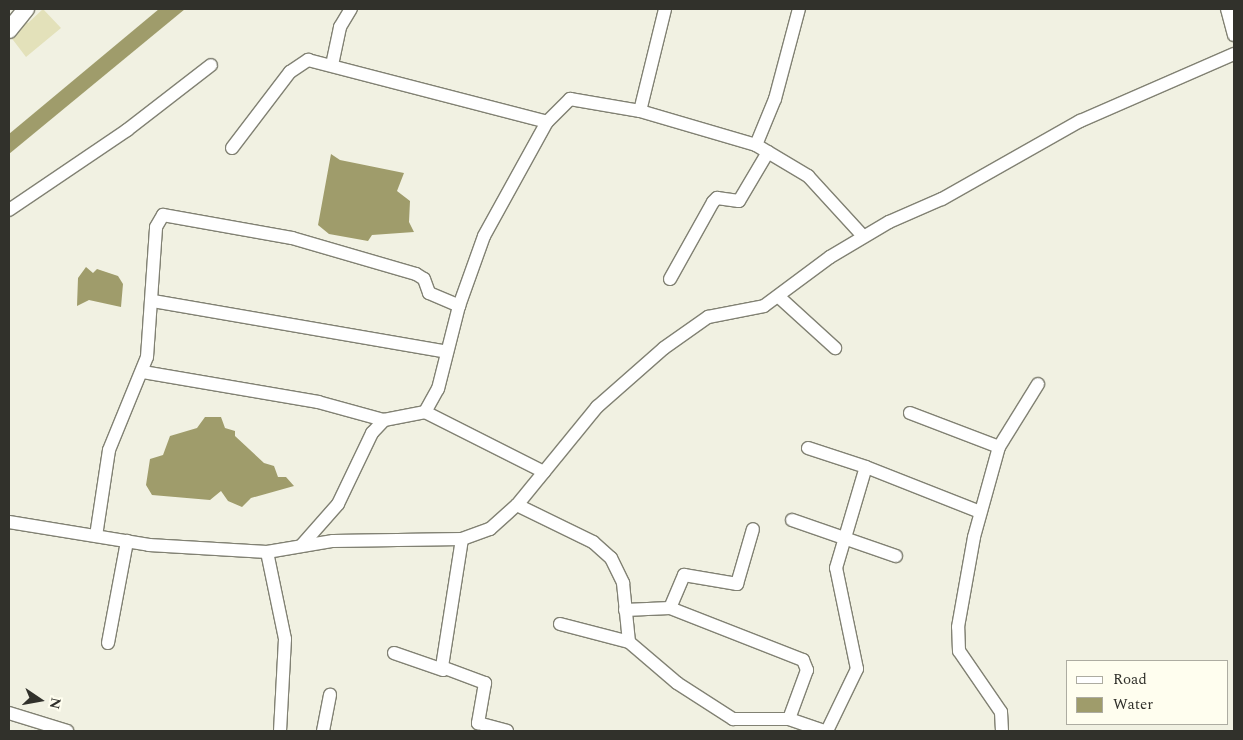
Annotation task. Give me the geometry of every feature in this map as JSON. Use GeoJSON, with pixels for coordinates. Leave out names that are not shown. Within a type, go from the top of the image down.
{"type":"FeatureCollection","features":[{"type":"Feature","properties":{"kind":"main road"},"geometry":{"type":"LineString","coordinates":[[9,30],[26,9]]}},
{"type":"Feature","properties":{"kind":"street"},"geometry":{"type":"LineString","coordinates":[[332,65],[340,27],[351,9]]}},
{"type":"Feature","properties":{"kind":"street"},"geometry":{"type":"LineString","coordinates":[[640,111],[665,9]]}},
{"type":"Feature","properties":{"kind":"street"},"geometry":{"type":"LineString","coordinates":[[756,145],[775,99],[798,9]]}},
{"type":"Feature","properties":{"kind":"street"},"geometry":{"type":"LineString","coordinates":[[1227,9],[1234,36]]}},
{"type":"Feature","properties":{"kind":"street"},"geometry":{"type":"LineString","coordinates":[[9,522],[127,541],[206,551],[267,552],[333,541],[462,539],[490,529],[517,505],[597,407],[684,333],[708,317],[750,310],[779,296],[864,236],[942,199],[1080,121],[1234,54]]}},
{"type":"Feature","properties":{"kind":"street"},"geometry":{"type":"LineString","coordinates":[[232,148],[297,66],[308,60],[332,65],[462,104],[547,122]]}},
{"type":"Feature","properties":{"kind":"street"},"geometry":{"type":"LineString","coordinates":[[9,210],[127,130],[211,65]]}},
{"type":"Feature","properties":{"kind":"street"},"geometry":{"type":"LineString","coordinates":[[426,412],[438,390],[459,306],[484,236],[547,122],[570,99],[640,111],[756,145],[808,176],[864,236]]}},
{"type":"Feature","properties":{"kind":"street"},"geometry":{"type":"LineString","coordinates":[[670,279],[713,202],[718,198],[739,201],[768,152]]}},
{"type":"Feature","properties":{"kind":"street"},"geometry":{"type":"LineString","coordinates":[[96,536],[109,450],[143,372],[153,301],[156,227],[159,218],[171,214],[292,238],[416,274],[424,279],[429,293],[459,306]]}},
{"type":"Feature","properties":{"kind":"street"},"geometry":{"type":"LineString","coordinates":[[779,296],[834,348]]}},
{"type":"Feature","properties":{"kind":"street"},"geometry":{"type":"LineString","coordinates":[[153,301],[447,352]]}},
{"type":"Feature","properties":{"kind":"street"},"geometry":{"type":"LineString","coordinates":[[143,372],[318,402],[384,420],[426,412],[544,472]]}},
{"type":"Feature","properties":{"kind":"street"},"geometry":{"type":"LineString","coordinates":[[1002,731],[1001,712],[962,657],[957,640],[980,512],[999,447],[1038,384]]}},
{"type":"Feature","properties":{"kind":"street"},"geometry":{"type":"LineString","coordinates":[[910,413],[999,447]]}},
{"type":"Feature","properties":{"kind":"street"},"geometry":{"type":"LineString","coordinates":[[301,546],[338,504],[359,452],[384,420]]}},
{"type":"Feature","properties":{"kind":"street"},"geometry":{"type":"LineString","coordinates":[[808,448],[866,467],[980,512]]}},
{"type":"Feature","properties":{"kind":"street"},"geometry":{"type":"LineString","coordinates":[[517,505],[604,550],[618,566],[630,642],[646,661],[724,716],[789,719],[825,731],[858,664],[837,575],[842,538],[866,467]]}},
{"type":"Feature","properties":{"kind":"street"},"geometry":{"type":"LineString","coordinates":[[792,520],[896,556]]}},
{"type":"Feature","properties":{"kind":"street"},"geometry":{"type":"LineString","coordinates":[[670,608],[684,576],[737,584],[753,529]]}},
{"type":"Feature","properties":{"kind":"street"},"geometry":{"type":"LineString","coordinates":[[443,670],[462,539]]}},
{"type":"Feature","properties":{"kind":"street"},"geometry":{"type":"LineString","coordinates":[[108,643],[127,541]]}},
{"type":"Feature","properties":{"kind":"street"},"geometry":{"type":"LineString","coordinates":[[267,552],[285,639],[280,731]]}},
{"type":"Feature","properties":{"kind":"street"},"geometry":{"type":"LineString","coordinates":[[625,610],[670,608],[806,662],[789,719]]}},
{"type":"Feature","properties":{"kind":"street"},"geometry":{"type":"LineString","coordinates":[[560,624],[630,642]]}},
{"type":"Feature","properties":{"kind":"street"},"geometry":{"type":"LineString","coordinates":[[394,653],[485,683],[478,723],[507,731]]}},
{"type":"Feature","properties":{"kind":"street"},"geometry":{"type":"LineString","coordinates":[[323,731],[330,695]]}},
{"type":"Feature","properties":{"kind":"street"},"geometry":{"type":"LineString","coordinates":[[9,713],[67,731]]}},
{"type":"Feature","properties":{"kind":"shaded area"},"geometry":{"type":"Polygon","coordinates":[[[43,9],[61,28],[26,57],[10,36],[22,19],[28,23],[43,9]]]}},
{"type":"Feature","properties":{"kind":"water"},"geometry":{"type":"Polygon","coordinates":[[[159,9],[185,9],[9,154],[9,134],[159,9]]]}},
{"type":"Feature","properties":{"kind":"water"},"geometry":{"type":"Polygon","coordinates":[[[331,154],[340,160],[404,173],[397,191],[410,201],[409,222],[414,232],[372,235],[368,241],[329,234],[318,225],[331,154]]]}},
{"type":"Feature","properties":{"kind":"water"},"geometry":{"type":"Polygon","coordinates":[[[86,267],[93,273],[97,269],[118,276],[123,284],[121,307],[89,300],[77,306],[78,278],[86,267]]]}},
{"type":"Feature","properties":{"kind":"water"},"geometry":{"type":"Polygon","coordinates":[[[205,417],[221,417],[225,428],[235,431],[235,436],[264,463],[274,466],[278,477],[286,477],[294,486],[251,498],[242,507],[228,501],[221,491],[210,500],[152,495],[146,485],[150,459],[163,455],[170,436],[197,428],[205,417]]]}}]}
